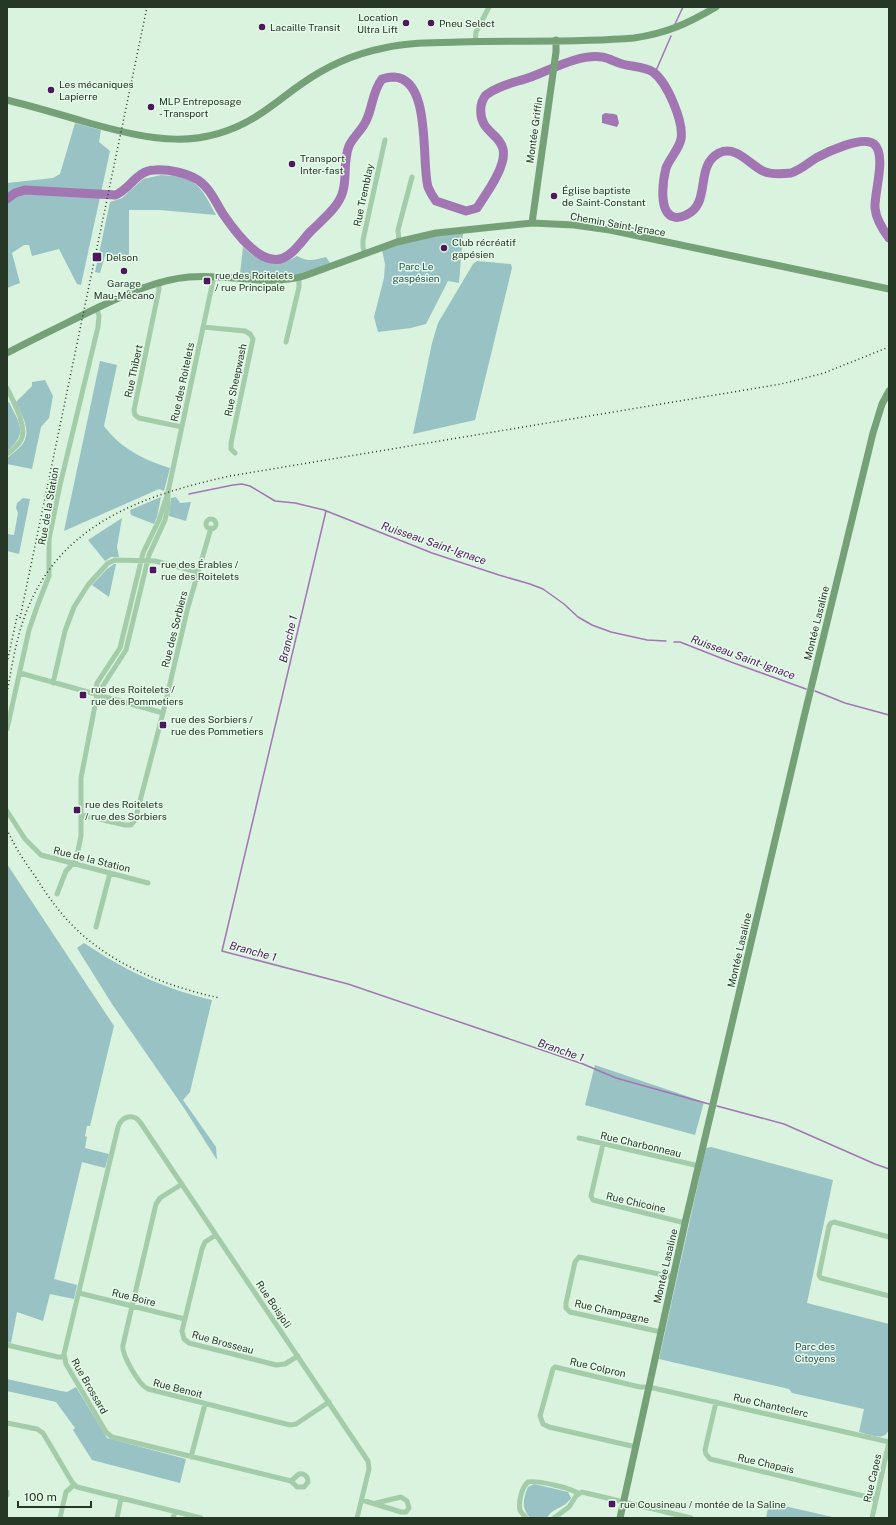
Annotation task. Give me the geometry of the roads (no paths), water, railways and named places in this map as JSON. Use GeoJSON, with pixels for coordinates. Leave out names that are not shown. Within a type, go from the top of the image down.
{"type":"FeatureCollection","features":[{"type":"Feature","properties":{"kind":"street"},"geometry":{"type":"LineString","coordinates":[[475,42],[476,32],[489,7]]}},
{"type":"Feature","properties":{"kind":"street"},"geometry":{"type":"LineString","coordinates":[[7,100],[142,137],[169,140],[196,138],[223,132],[244,124],[261,114],[315,75],[329,67],[362,53],[387,47],[404,45],[623,39],[650,35],[679,27],[716,7]]}},
{"type":"Feature","properties":{"kind":"street","name":"Montée Griffin"},"geometry":{"type":"LineString","coordinates":[[532,223],[555,60],[556,40]]}},
{"type":"Feature","properties":{"kind":"street","name":"Rue Tremblay"},"geometry":{"type":"LineString","coordinates":[[365,254],[363,246],[364,240],[385,140]]}},
{"type":"Feature","properties":{"kind":"street"},"geometry":{"type":"LineString","coordinates":[[399,241],[398,230],[412,177]]}},
{"type":"Feature","properties":{"kind":"street","name":"Chemin Saint-Ignace"},"geometry":{"type":"LineString","coordinates":[[7,352],[71,320],[128,294],[159,282],[188,277],[214,276],[275,281],[299,278],[399,241],[436,233],[532,223],[610,230],[889,289]]}},
{"type":"Feature","properties":{"kind":"street","name":"Rue des Roitelets"},"geometry":{"type":"LineString","coordinates":[[57,894],[66,871],[76,860],[81,836],[81,774],[97,695],[97,683],[118,653],[121,645],[144,549],[159,520],[168,492],[214,276]]}},
{"type":"Feature","properties":{"kind":"street"},"geometry":{"type":"LineString","coordinates":[[286,342],[299,287],[299,278]]}},
{"type":"Feature","properties":{"kind":"street","name":"Rue Thibert"},"geometry":{"type":"LineString","coordinates":[[159,282],[159,289],[134,410],[136,415],[142,419],[182,427]]}},
{"type":"Feature","properties":{"kind":"street","name":"Rue de la Station"},"geometry":{"type":"LineString","coordinates":[[7,729],[32,621],[49,576],[49,546],[53,519],[70,440],[98,327],[99,316],[97,309]]}},
{"type":"Feature","properties":{"kind":"street","name":"Rue Sheepwash"},"geometry":{"type":"LineString","coordinates":[[204,327],[245,331],[250,334],[253,339],[231,443],[231,449],[235,453]]}},
{"type":"Feature","properties":{"kind":"street"},"geometry":{"type":"LineString","coordinates":[[7,388],[19,416],[23,430],[19,444],[7,454]]}},
{"type":"Feature","properties":{"kind":"street","name":"Montée Lasaline"},"geometry":{"type":"LineString","coordinates":[[620,1518],[673,1278],[787,789],[878,414],[889,390]]}},
{"type":"Feature","properties":{"kind":"street","name":"Rue des Roitelets"},"geometry":{"type":"LineString","coordinates":[[97,695],[128,646],[151,550],[165,520],[168,507],[168,492]]}},
{"type":"Feature","properties":{"kind":"street","name":"Rue des Sorbiers"},"geometry":{"type":"LineString","coordinates":[[81,815],[125,825],[131,825],[134,822],[163,713],[188,607],[211,528]]}},
{"type":"Feature","properties":{"kind":"street"},"geometry":{"type":"LineString","coordinates":[[54,682],[67,624],[77,601],[88,585],[106,565],[112,561],[155,562],[198,572]]}},
{"type":"Feature","properties":{"kind":"street"},"geometry":{"type":"LineString","coordinates":[[121,645],[128,646]]}},
{"type":"Feature","properties":{"kind":"street"},"geometry":{"type":"LineString","coordinates":[[20,673],[163,713]]}},
{"type":"Feature","properties":{"kind":"street","name":"Rue de la Station"},"geometry":{"type":"LineString","coordinates":[[7,811],[25,840],[38,853],[49,858],[148,883]]}},
{"type":"Feature","properties":{"kind":"street"},"geometry":{"type":"LineString","coordinates":[[96,927],[110,873]]}},
{"type":"Feature","properties":{"kind":"street","name":"Rue Boisjoli"},"geometry":{"type":"LineString","coordinates":[[126,1117],[134,1117],[138,1120],[369,1463],[369,1469],[357,1518]]}},
{"type":"Feature","properties":{"kind":"street","name":"Rue Brossard"},"geometry":{"type":"LineString","coordinates":[[126,1117],[121,1121],[118,1127],[64,1357],[66,1364],[110,1436],[291,1481]]}},
{"type":"Feature","properties":{"kind":"street","name":"Rue Charbonneau"},"geometry":{"type":"LineString","coordinates":[[579,1138],[699,1166]]}},
{"type":"Feature","properties":{"kind":"street","name":"Rue Chicoine"},"geometry":{"type":"LineString","coordinates":[[603,1144],[591,1196],[592,1200],[686,1223]]}},
{"type":"Feature","properties":{"kind":"street","name":"Rue Benoit"},"geometry":{"type":"LineString","coordinates":[[182,1184],[160,1198],[156,1204],[122,1344],[122,1350],[143,1386],[148,1390],[290,1425],[296,1424],[329,1402]]}},
{"type":"Feature","properties":{"kind":"street"},"geometry":{"type":"LineString","coordinates":[[889,1237],[831,1223],[829,1226],[819,1274],[819,1277],[822,1279],[889,1296]]}},
{"type":"Feature","properties":{"kind":"street","name":"Rue Brosseau"},"geometry":{"type":"LineString","coordinates":[[216,1235],[203,1245],[185,1318],[182,1335],[185,1341],[189,1344],[276,1365],[285,1364],[298,1356]]}},
{"type":"Feature","properties":{"kind":"street","name":"Rue Champagne"},"geometry":{"type":"LineString","coordinates":[[661,1332],[569,1311],[565,1306],[567,1296],[575,1262],[579,1257],[673,1278]]}},
{"type":"Feature","properties":{"kind":"street","name":"Rue Boire"},"geometry":{"type":"LineString","coordinates":[[79,1292],[185,1318]]}},
{"type":"Feature","properties":{"kind":"street"},"geometry":{"type":"LineString","coordinates":[[7,1345],[58,1357],[64,1357]]}},
{"type":"Feature","properties":{"kind":"street","name":"Rue Colpron"},"geometry":{"type":"LineString","coordinates":[[636,1447],[547,1427],[542,1422],[541,1414],[550,1374],[555,1367],[649,1387]]}},
{"type":"Feature","properties":{"kind":"street","name":"Rue Chanteclerc"},"geometry":{"type":"LineString","coordinates":[[649,1387],[889,1442]]}},
{"type":"Feature","properties":{"kind":"street","name":"Rue Chapais"},"geometry":{"type":"LineString","coordinates":[[716,1402],[705,1450],[710,1459],[876,1499]]}},
{"type":"Feature","properties":{"kind":"street"},"geometry":{"type":"LineString","coordinates":[[191,1457],[204,1404]]}},
{"type":"Feature","properties":{"kind":"street"},"geometry":{"type":"LineString","coordinates":[[7,1422],[37,1429],[43,1433],[77,1487],[200,1518]]}},
{"type":"Feature","properties":{"kind":"street","name":"Rue Capes"},"geometry":{"type":"LineString","coordinates":[[872,1518],[889,1442]]}},
{"type":"Feature","properties":{"kind":"street"},"geometry":{"type":"LineString","coordinates":[[526,1518],[521,1512],[520,1504],[524,1487],[528,1482],[535,1481],[574,1491],[578,1494]]}},
{"type":"Feature","properties":{"kind":"street"},"geometry":{"type":"LineString","coordinates":[[60,1518],[65,1495],[74,1484]]}},
{"type":"Feature","properties":{"kind":"street"},"geometry":{"type":"LineString","coordinates":[[554,1518],[570,1506],[578,1494],[584,1492],[623,1503],[690,1518]]}},
{"type":"Feature","properties":{"kind":"street"},"geometry":{"type":"LineString","coordinates":[[362,1500],[376,1503],[400,1512],[406,1512],[409,1508],[407,1501],[401,1497],[376,1503]]}},
{"type":"Feature","properties":{"kind":"street"},"geometry":{"type":"LineString","coordinates":[[117,1518],[121,1498]]}},
{"type":"Feature","properties":{"kind":"street"},"geometry":{"type":"LineString","coordinates":[[174,1518],[175,1512]]}},
{"type":"Feature","properties":{"kind":"waterway"},"geometry":{"type":"LineString","coordinates":[[675,24],[683,7]]}},
{"type":"Feature","properties":{"kind":"waterway"},"geometry":{"type":"LineString","coordinates":[[655,73],[671,36]]}},
{"type":"Feature","properties":{"kind":"waterway"},"geometry":{"type":"LineString","coordinates":[[7,199],[15,193],[25,190],[115,195],[125,189],[143,173],[148,171],[166,170],[177,172],[188,175],[202,183],[240,237],[255,251],[272,259],[280,259],[289,255],[293,251],[330,213],[341,197],[344,186],[346,157],[349,146],[366,121],[374,94],[382,79],[394,77],[406,81],[414,92],[420,106],[423,123],[428,187],[436,201],[466,211],[477,208],[495,180],[502,163],[503,149],[501,143],[486,127],[481,115],[481,106],[486,95],[499,87],[531,77],[575,60],[602,57],[653,72],[664,84],[669,93],[677,113],[681,132],[681,139],[666,168],[664,180],[664,203],[669,214],[674,217],[680,217],[694,210],[699,202],[707,167],[711,159],[719,153],[731,151],[742,156],[763,171],[773,174],[784,174],[798,170],[816,158],[845,145],[869,142],[874,144],[878,149],[880,157],[875,208],[880,224],[889,238]]}},
{"type":"Feature","properties":{"kind":"waterway","name":"Ruisseau Saint-Ignace"},"geometry":{"type":"LineString","coordinates":[[189,494],[233,485],[242,484],[250,486],[275,501],[295,503],[324,510],[432,553],[543,589],[564,604],[578,617],[592,625],[611,632],[647,640],[666,641]]}},
{"type":"Feature","properties":{"kind":"waterway","name":"Branche 1"},"geometry":{"type":"LineString","coordinates":[[326,511],[222,951],[348,984],[583,1064],[616,1078],[709,1104]]}},
{"type":"Feature","properties":{"kind":"waterway","name":"Ruisseau Saint-Ignace"},"geometry":{"type":"LineString","coordinates":[[674,642],[680,642],[806,689]]}},
{"type":"Feature","properties":{"kind":"waterway","name":"Ruisseau Saint-Ignace"},"geometry":{"type":"LineString","coordinates":[[815,691],[845,703],[889,715]]}},
{"type":"Feature","properties":{"kind":"waterway","name":"Branche 1"},"geometry":{"type":"LineString","coordinates":[[717,1106],[784,1124],[889,1169]]}},
{"type":"Feature","properties":{"kind":"railway"},"geometry":{"type":"LineString","coordinates":[[20,618],[147,7]]}},
{"type":"Feature","properties":{"kind":"railway"},"geometry":{"type":"LineString","coordinates":[[7,693],[20,632],[26,613],[41,582],[60,556],[83,535],[108,518],[137,504],[167,493],[230,476],[781,384],[824,373],[889,347]]}},
{"type":"Feature","properties":{"kind":"railway"},"geometry":{"type":"LineString","coordinates":[[7,663],[18,612]]}},
{"type":"Feature","properties":{"kind":"railway"},"geometry":{"type":"LineString","coordinates":[[7,829],[20,853],[53,903],[68,921],[89,941],[106,953],[142,973],[181,988],[220,998]]}},
{"type":"Feature","properties":{"kind":"place","name":"Location Ultra Lift"},"geometry":{"type":"Point","coordinates":[406,23]}},
{"type":"Feature","properties":{"kind":"place","name":"Pneu Select"},"geometry":{"type":"Point","coordinates":[431,23]}},
{"type":"Feature","properties":{"kind":"place","name":"Lacaille Transit"},"geometry":{"type":"Point","coordinates":[262,27]}},
{"type":"Feature","properties":{"kind":"place","name":"Les mécaniques Lapierre"},"geometry":{"type":"Point","coordinates":[51,90]}},
{"type":"Feature","properties":{"kind":"place","name":"MLP Entreposage - Transport"},"geometry":{"type":"Point","coordinates":[151,107]}},
{"type":"Feature","properties":{"kind":"place","name":"Transport Inter-fast"},"geometry":{"type":"Point","coordinates":[292,164]}},
{"type":"Feature","properties":{"kind":"place","name":"Église baptiste de Saint-Constant"},"geometry":{"type":"Point","coordinates":[554,196]}},
{"type":"Feature","properties":{"kind":"place","name":"Club récréatif gapésien"},"geometry":{"type":"Point","coordinates":[444,248]}},
{"type":"Feature","properties":{"kind":"place","name":"Delson"},"geometry":{"type":"Point","coordinates":[97,257]}},
{"type":"Feature","properties":{"kind":"place","name":"Garage Mau-Mécano"},"geometry":{"type":"Point","coordinates":[124,271]}},
{"type":"Feature","properties":{"kind":"place","name":"rue des Roitelets / rue Principale"},"geometry":{"type":"Point","coordinates":[207,281]}},
{"type":"Feature","properties":{"kind":"place","name":"rue des Érables / rue des Roitelets"},"geometry":{"type":"Point","coordinates":[153,570]}},
{"type":"Feature","properties":{"kind":"place","name":"rue des Roitelets / rue des Pommetiers"},"geometry":{"type":"Point","coordinates":[83,695]}},
{"type":"Feature","properties":{"kind":"place","name":"rue des Sorbiers / rue des Pommetiers"},"geometry":{"type":"Point","coordinates":[163,725]}},
{"type":"Feature","properties":{"kind":"place","name":"rue des Roitelets / rue des Sorbiers"},"geometry":{"type":"Point","coordinates":[77,810]}},
{"type":"Feature","properties":{"kind":"place","name":"rue Cousineau / montée de la Saline"},"geometry":{"type":"Point","coordinates":[612,1504]}},
{"type":"Feature","properties":{"kind":"park label","name":"Parc Le gaspésien"},"geometry":{"type":"Point","coordinates":[416,272]}},
{"type":"Feature","properties":{"kind":"park label","name":"Parc des Citoyens"},"geometry":{"type":"Point","coordinates":[815,1352]}}]}
